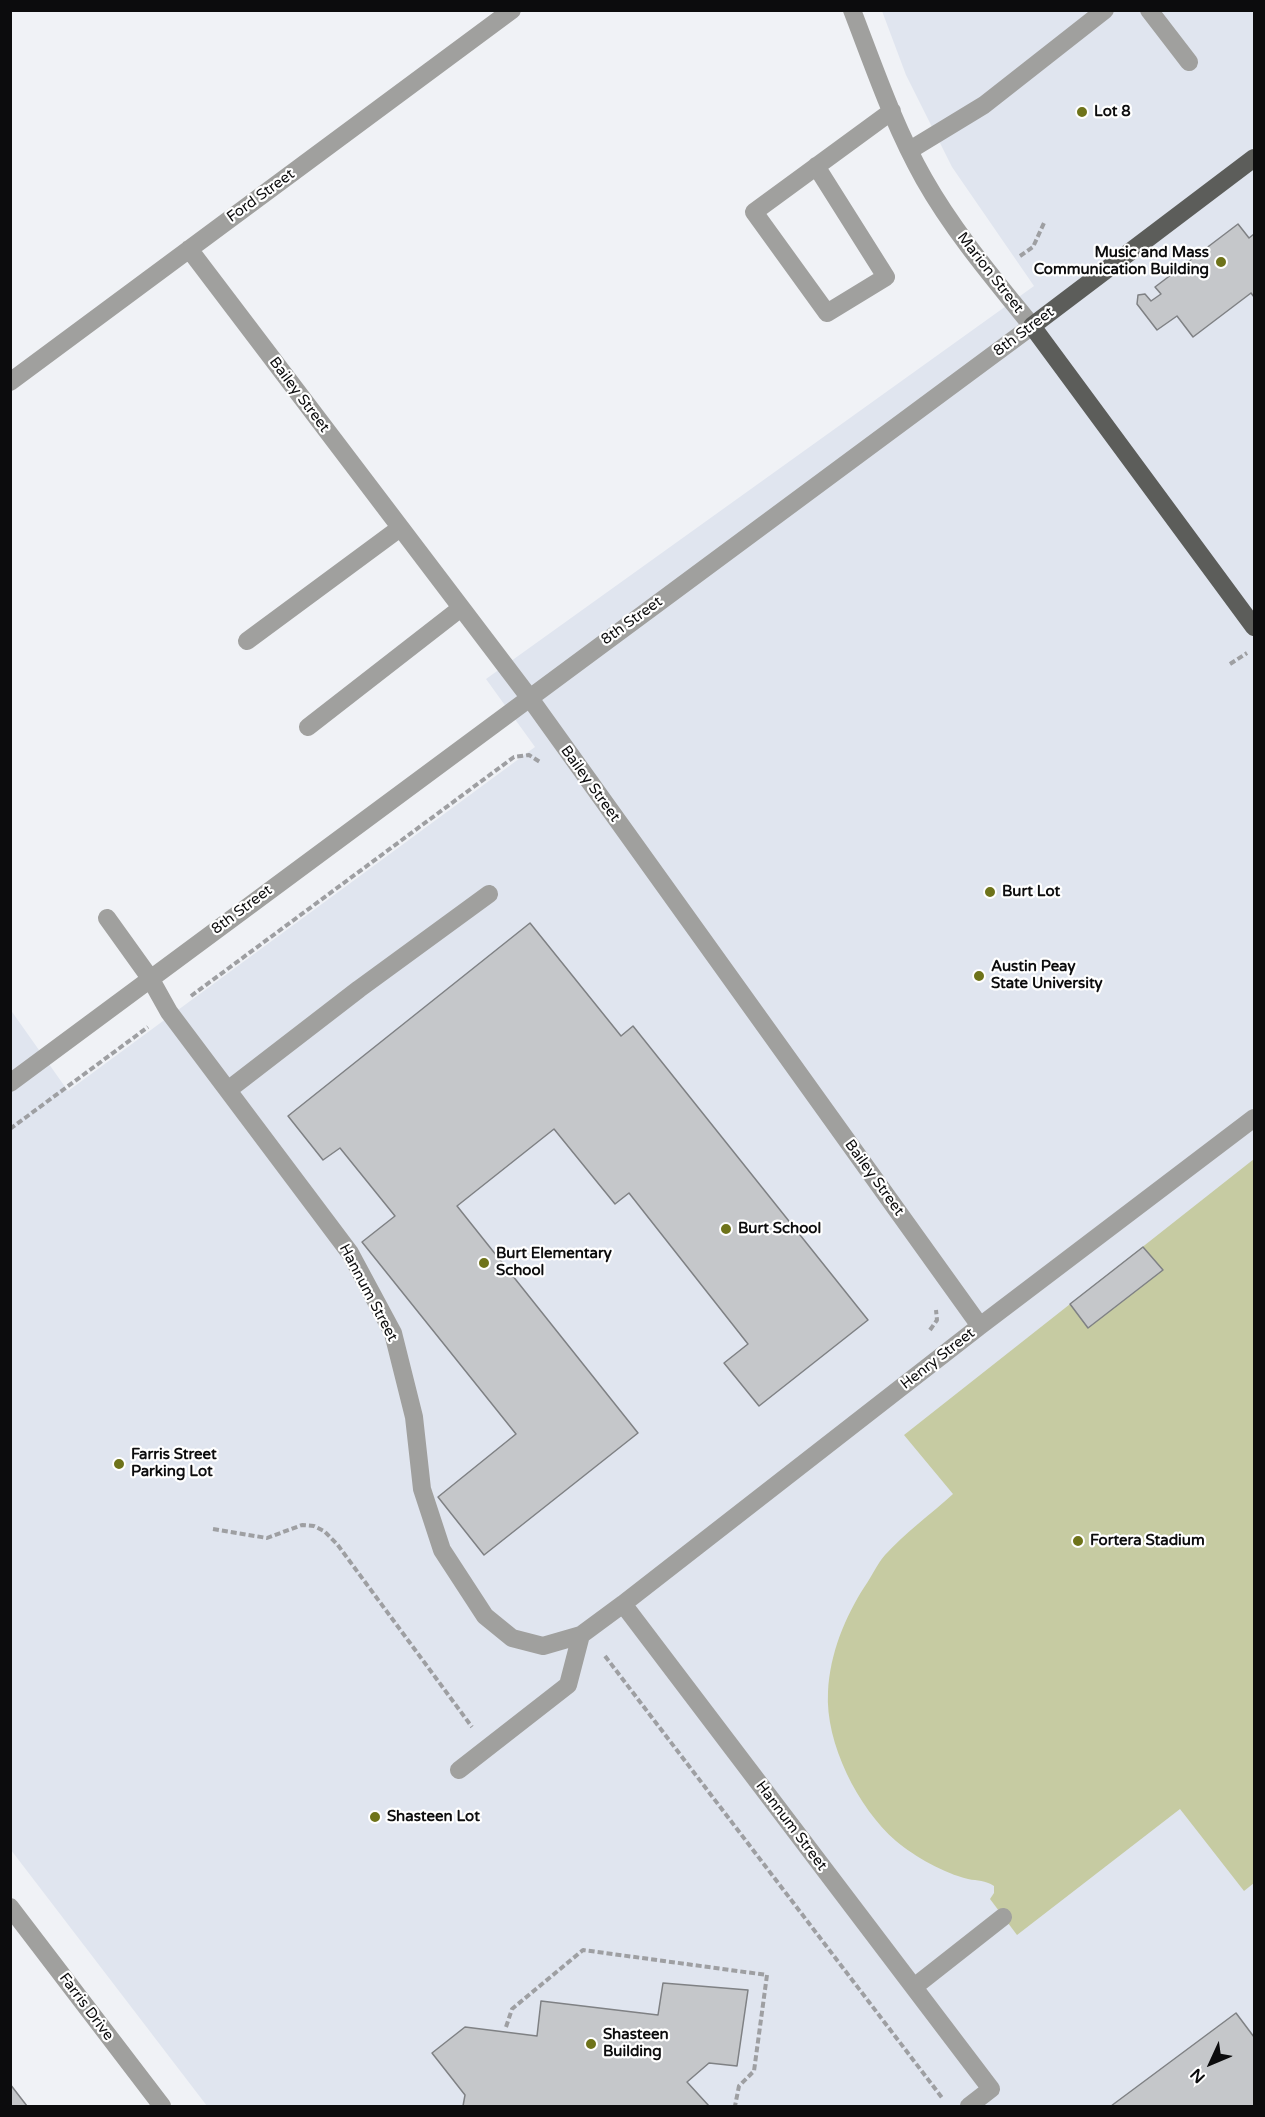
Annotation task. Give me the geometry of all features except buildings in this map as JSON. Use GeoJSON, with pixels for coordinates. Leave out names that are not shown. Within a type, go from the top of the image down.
{"type":"FeatureCollection","features":[{"type":"Feature","properties":{"kind":"main road","name":"8th Street"},"geometry":{"type":"LineString","coordinates":[[1032,326],[1254,158]]}},
{"type":"Feature","properties":{"kind":"main road","name":"Marion Street"},"geometry":{"type":"LineString","coordinates":[[1032,326],[1254,627]]}},
{"type":"Feature","properties":{"kind":"street","name":"Ford Street"},"geometry":{"type":"LineString","coordinates":[[10,382],[512,10]]}},
{"type":"Feature","properties":{"kind":"street","name":"Marion Street"},"geometry":{"type":"LineString","coordinates":[[852,10],[892,111],[924,178],[957,231],[1032,326]]}},
{"type":"Feature","properties":{"kind":"street"},"geometry":{"type":"LineString","coordinates":[[910,150],[984,105],[1105,10]]}},
{"type":"Feature","properties":{"kind":"street"},"geometry":{"type":"LineString","coordinates":[[1149,10],[1189,62]]}},
{"type":"Feature","properties":{"kind":"street"},"geometry":{"type":"LineString","coordinates":[[816,166],[886,277],[827,313],[754,212],[816,166],[892,111]]}},
{"type":"Feature","properties":{"kind":"street","name":"Bailey Street"},"geometry":{"type":"LineString","coordinates":[[189,249],[529,697],[980,1326]]}},
{"type":"Feature","properties":{"kind":"street","name":"8th Street"},"geometry":{"type":"LineString","coordinates":[[10,1083],[1032,326]]}},
{"type":"Feature","properties":{"kind":"street"},"geometry":{"type":"LineString","coordinates":[[247,641],[400,528]]}},
{"type":"Feature","properties":{"kind":"street"},"geometry":{"type":"LineString","coordinates":[[308,727],[461,608]]}},
{"type":"Feature","properties":{"kind":"street"},"geometry":{"type":"LineString","coordinates":[[228,1090],[359,989],[489,894]]}},
{"type":"Feature","properties":{"kind":"street","name":"Hannum Street"},"geometry":{"type":"LineString","coordinates":[[107,918],[150,978],[169,1011],[350,1253],[393,1334],[414,1418],[422,1489],[442,1550],[485,1616],[512,1638],[543,1646],[581,1635],[623,1604],[992,2089],[969,2106]]}},
{"type":"Feature","properties":{"kind":"street","name":"Henry Street"},"geometry":{"type":"LineString","coordinates":[[623,1604],[980,1326],[1254,1118]]}},
{"type":"Feature","properties":{"kind":"street"},"geometry":{"type":"LineString","coordinates":[[459,1770],[568,1685],[581,1635]]}},
{"type":"Feature","properties":{"kind":"street","name":"Farris Drive"},"geometry":{"type":"LineString","coordinates":[[10,1907],[162,2106]]}},
{"type":"Feature","properties":{"kind":"street"},"geometry":{"type":"LineString","coordinates":[[914,1987],[1003,1917]]}},
{"type":"Feature","properties":{"kind":"path"},"geometry":{"type":"LineString","coordinates":[[1020,256],[1033,247],[1044,223]]}},
{"type":"Feature","properties":{"kind":"path"},"geometry":{"type":"LineString","coordinates":[[1230,664],[1254,647]]}},
{"type":"Feature","properties":{"kind":"path"},"geometry":{"type":"LineString","coordinates":[[10,1129],[514,757],[529,755],[539,760],[546,770]]}},
{"type":"Feature","properties":{"kind":"path"},"geometry":{"type":"LineString","coordinates":[[928,1331],[937,1320],[935,1307]]}},
{"type":"Feature","properties":{"kind":"path"},"geometry":{"type":"LineString","coordinates":[[213,1529],[267,1538],[302,1525],[324,1531],[337,1544],[476,1732]]}},
{"type":"Feature","properties":{"kind":"path"},"geometry":{"type":"LineString","coordinates":[[604,1656],[947,2103]]}},
{"type":"Feature","properties":{"kind":"path"},"geometry":{"type":"LineString","coordinates":[[506,2027],[512,2009],[583,1950],[767,1975],[754,2071],[739,2086],[735,2106]]}},
{"type":"Feature","properties":{"kind":"shaded area","name":"Austin Peay State University"},"geometry":{"type":"Polygon","coordinates":[[[882,11],[1254,11],[1254,2106],[207,2106],[11,1850],[10,1009],[68,1091],[535,747],[486,679],[1034,286],[952,167],[906,75],[882,11]]]}},
{"type":"Feature","properties":{"kind":"green space","name":"Fortera Stadium"},"geometry":{"type":"Polygon","coordinates":[[[1254,1159],[1254,1883],[1244,1891],[1180,1809],[1017,1935],[990,1899],[994,1893],[994,1886],[949,1873],[912,1853],[882,1827],[857,1793],[838,1753],[832,1732],[828,1692],[835,1649],[851,1610],[882,1559],[901,1539],[953,1494],[904,1435],[1254,1159]]]}},
{"type":"Feature","properties":{"kind":"place","name":"Lot 8"},"geometry":{"type":"Point","coordinates":[1082,112]}},
{"type":"Feature","properties":{"kind":"place","name":"Music and Mass Communication Building"},"geometry":{"type":"Point","coordinates":[1221,262]}},
{"type":"Feature","properties":{"kind":"place","name":"Burt Lot"},"geometry":{"type":"Point","coordinates":[990,892]}},
{"type":"Feature","properties":{"kind":"place","name":"Austin Peay State University"},"geometry":{"type":"Point","coordinates":[979,976]}},
{"type":"Feature","properties":{"kind":"place","name":"Burt School"},"geometry":{"type":"Point","coordinates":[726,1229]}},
{"type":"Feature","properties":{"kind":"place","name":"Burt Elementary School"},"geometry":{"type":"Point","coordinates":[484,1263]}},
{"type":"Feature","properties":{"kind":"place","name":"Farris Street Parking Lot"},"geometry":{"type":"Point","coordinates":[119,1464]}},
{"type":"Feature","properties":{"kind":"place","name":"Fortera Stadium"},"geometry":{"type":"Point","coordinates":[1078,1541]}},
{"type":"Feature","properties":{"kind":"place","name":"Shasteen Lot"},"geometry":{"type":"Point","coordinates":[375,1817]}},
{"type":"Feature","properties":{"kind":"place","name":"Shasteen Building"},"geometry":{"type":"Point","coordinates":[591,2044]}}]}
